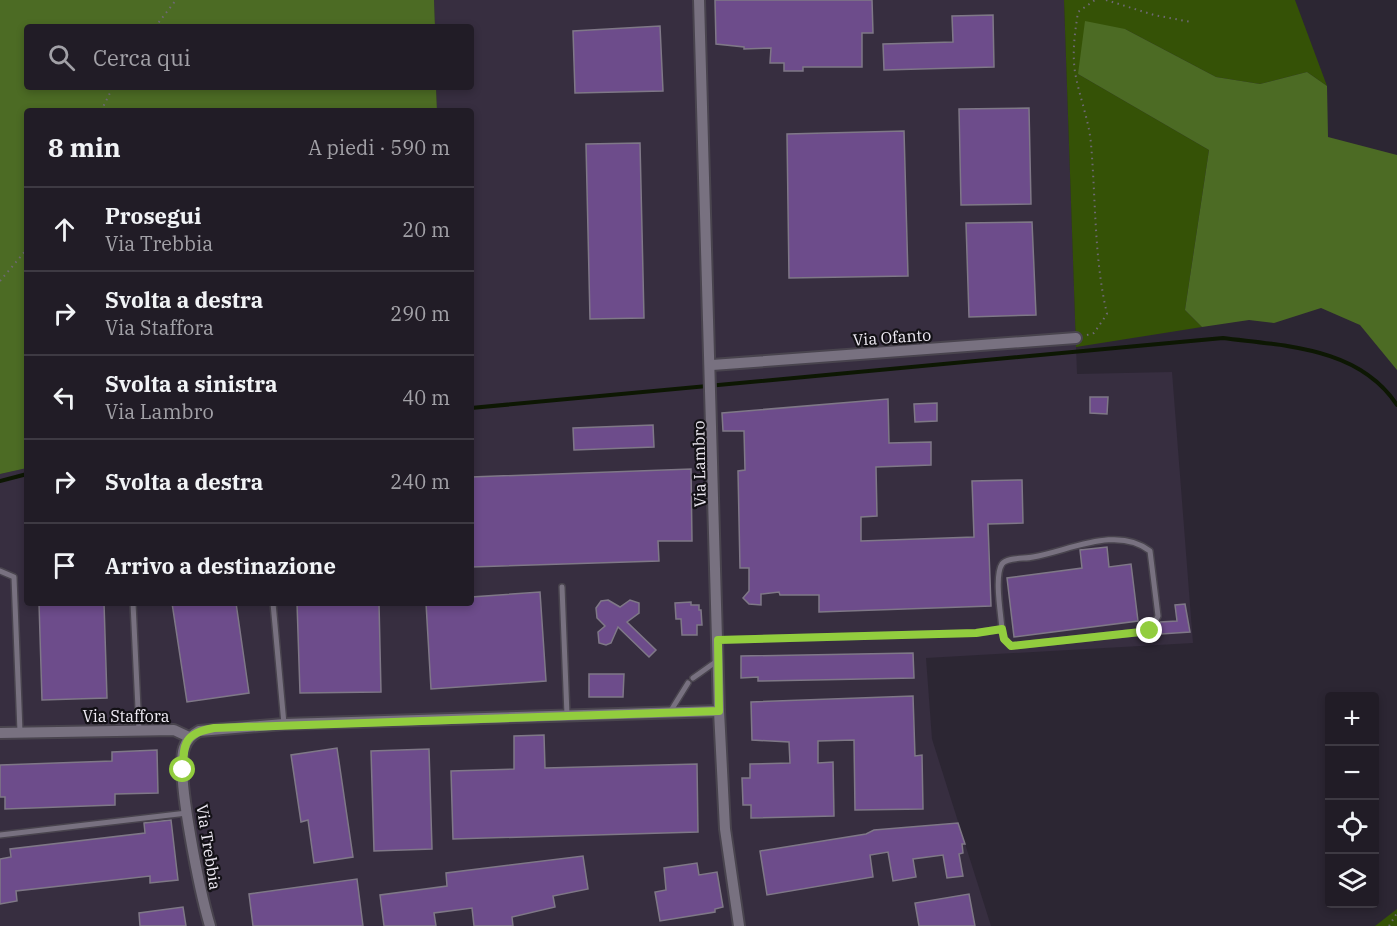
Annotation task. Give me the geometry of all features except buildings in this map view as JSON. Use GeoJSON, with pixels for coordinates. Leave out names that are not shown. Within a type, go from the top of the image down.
{"type":"FeatureCollection","features":[{"type":"Feature","properties":{"kind":"street","name":"Via Lambro"},"geometry":{"type":"LineString","coordinates":[[699,0],[712,369],[719,711],[725,829],[739,926]]}},
{"type":"Feature","properties":{"kind":"street","name":"Via Ofanto"},"geometry":{"type":"LineString","coordinates":[[712,369],[1076,338]]}},
{"type":"Feature","properties":{"kind":"street","name":"Via Staffora"},"geometry":{"type":"LineString","coordinates":[[0,733],[174,730],[189,737],[199,730],[284,724],[719,711]]}},
{"type":"Feature","properties":{"kind":"street","name":"Via Trebbia"},"geometry":{"type":"LineString","coordinates":[[189,737],[183,749],[183,770],[200,894],[210,926]]}},
{"type":"Feature","properties":{"kind":"lane"},"geometry":{"type":"LineString","coordinates":[[1098,541],[1139,542],[1150,551],[1158,616],[1150,631],[1011,646],[1004,639],[1002,629],[998,581],[1001,566],[1006,561],[1034,557],[1098,541]]}},
{"type":"Feature","properties":{"kind":"lane"},"geometry":{"type":"LineString","coordinates":[[0,571],[14,577],[20,732]]}},
{"type":"Feature","properties":{"kind":"lane"},"geometry":{"type":"LineString","coordinates":[[562,587],[567,715]]}},
{"type":"Feature","properties":{"kind":"lane"},"geometry":{"type":"LineString","coordinates":[[133,606],[139,730]]}},
{"type":"Feature","properties":{"kind":"lane"},"geometry":{"type":"LineString","coordinates":[[273,606],[284,724]]}},
{"type":"Feature","properties":{"kind":"lane"},"geometry":{"type":"LineString","coordinates":[[718,640],[976,633],[1002,629]]}},
{"type":"Feature","properties":{"kind":"lane"},"geometry":{"type":"LineString","coordinates":[[693,678],[718,660]]}},
{"type":"Feature","properties":{"kind":"lane"},"geometry":{"type":"LineString","coordinates":[[669,712],[688,683]]}},
{"type":"Feature","properties":{"kind":"lane"},"geometry":{"type":"LineString","coordinates":[[0,836],[189,813]]}},
{"type":"Feature","properties":{"kind":"path"},"geometry":{"type":"LineString","coordinates":[[157,24],[176,0]]}},
{"type":"Feature","properties":{"kind":"path"},"geometry":{"type":"LineString","coordinates":[[1076,338],[1094,333],[1107,314],[1100,283],[1094,219],[1091,143],[1075,72],[1074,36],[1078,12],[1095,0]]}},
{"type":"Feature","properties":{"kind":"path"},"geometry":{"type":"LineString","coordinates":[[1106,0],[1154,15],[1191,22]]}},
{"type":"Feature","properties":{"kind":"path"},"geometry":{"type":"LineString","coordinates":[[102,108],[111,90]]}},
{"type":"Feature","properties":{"kind":"path"},"geometry":{"type":"LineString","coordinates":[[0,281],[24,253]]}},
{"type":"Feature","properties":{"kind":"path"},"geometry":{"type":"LineString","coordinates":[[1389,926],[1397,913]]}},
{"type":"Feature","properties":{"kind":"shaded area"},"geometry":{"type":"Polygon","coordinates":[[[434,0],[1064,0],[1077,374],[1172,372],[1193,643],[926,658],[932,739],[991,926],[0,926],[0,474],[24,469],[24,606],[474,606],[474,108],[437,108],[436,90],[474,90],[474,24],[435,24],[434,0]]]}},
{"type":"Feature","properties":{"kind":"green space"},"geometry":{"type":"Polygon","coordinates":[[[0,0],[434,0],[435,24],[24,24],[24,90],[436,90],[437,108],[24,108],[24,469],[0,474],[0,0]]]}},
{"type":"Feature","properties":{"kind":"green space"},"geometry":{"type":"Polygon","coordinates":[[[1064,0],[1295,0],[1327,86],[1307,72],[1260,84],[1216,77],[1125,29],[1078,74],[1209,150],[1185,310],[1202,327],[1076,347],[1064,0]]]}},
{"type":"Feature","properties":{"kind":"green space"},"geometry":{"type":"Polygon","coordinates":[[[1085,21],[1125,29],[1216,77],[1260,84],[1307,72],[1327,86],[1328,137],[1397,155],[1397,370],[1360,325],[1321,308],[1274,323],[1249,320],[1202,327],[1185,310],[1209,150],[1078,74],[1085,21]]]}},
{"type":"Feature","properties":{"kind":"green space"},"geometry":{"type":"Polygon","coordinates":[[[1397,909],[1397,926],[1375,926],[1397,909]]]}},
{"type":"Feature","properties":{"kind":"waterway"},"geometry":{"type":"LineString","coordinates":[[474,408],[1223,338],[1295,347],[1342,360],[1362,371],[1381,386],[1397,405]]}},
{"type":"Feature","properties":{"kind":"waterway"},"geometry":{"type":"LineString","coordinates":[[0,481],[24,475]]}},
{"type":"Feature","properties":{"kind":"route"},"geometry":{"type":"LineString","coordinates":[[183,770],[183,749],[189,737],[199,730],[214,728],[719,711],[718,640],[976,633],[1002,629],[1004,639],[1011,646],[1150,631]]}}]}
